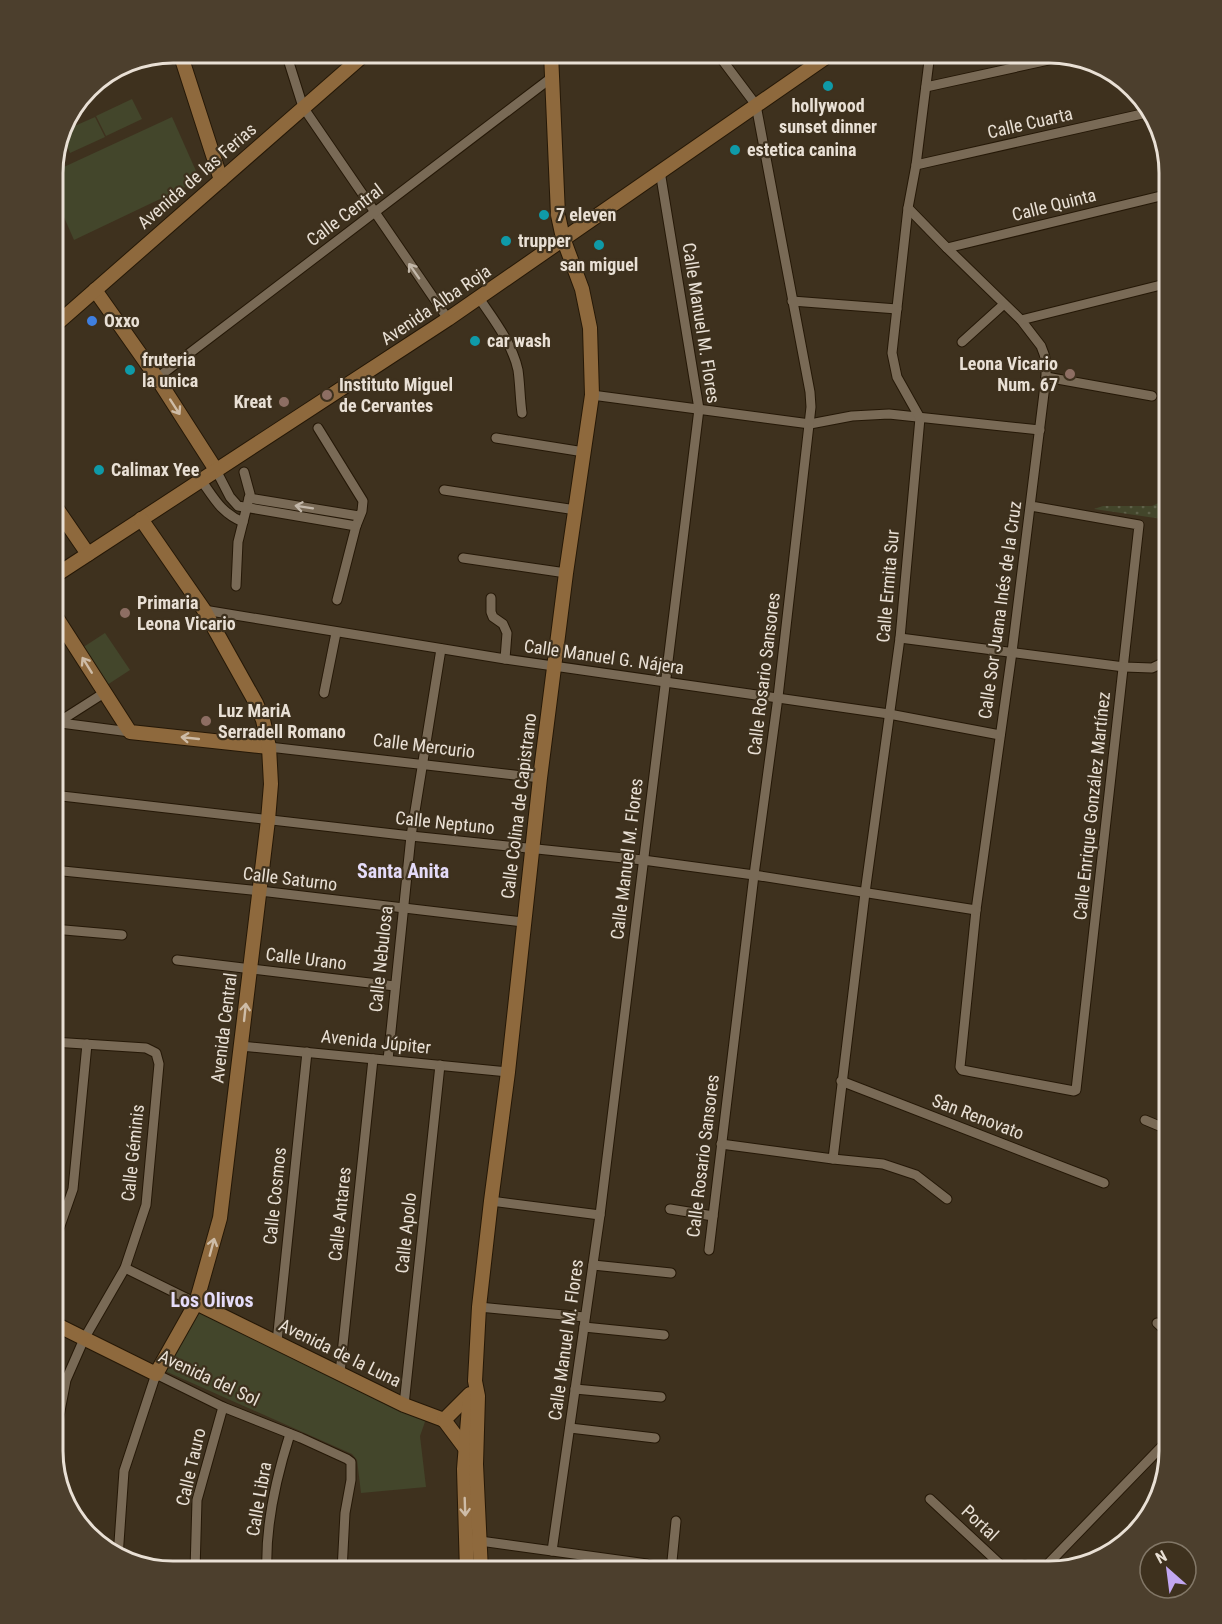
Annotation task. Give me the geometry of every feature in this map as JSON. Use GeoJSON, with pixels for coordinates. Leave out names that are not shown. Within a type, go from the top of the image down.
{"type":"FeatureCollection","features":[{"type":"Feature","properties":{"kind":"main road"},"geometry":{"type":"LineString","coordinates":[[184,63],[221,180]]}},
{"type":"Feature","properties":{"kind":"main road","name":"Avenida de las Ferias"},"geometry":{"type":"LineString","coordinates":[[63,318],[353,63]]}},
{"type":"Feature","properties":{"kind":"main road","name":"Calle Colina de Capistrano"},"geometry":{"type":"LineString","coordinates":[[481,1561],[471,1449],[479,1307],[490,1201],[508,1072],[540,778],[591,395],[590,327],[582,289],[563,238],[558,215],[551,63]]}},
{"type":"Feature","properties":{"kind":"main road","name":"Avenida Alba Roja"},"geometry":{"type":"LineString","coordinates":[[63,570],[448,319],[817,63]]}},
{"type":"Feature","properties":{"kind":"main road"},"geometry":{"type":"LineString","coordinates":[[94,290],[157,378],[216,470]]}},
{"type":"Feature","properties":{"kind":"main road"},"geometry":{"type":"LineString","coordinates":[[63,518],[88,554]]}},
{"type":"Feature","properties":{"kind":"main road","name":"Avenida Central"},"geometry":{"type":"LineString","coordinates":[[141,519],[204,610],[256,704],[263,720],[269,747],[271,784],[220,1218],[196,1303],[156,1374]]}},
{"type":"Feature","properties":{"kind":"main road"},"geometry":{"type":"LineString","coordinates":[[63,628],[130,732]]}},
{"type":"Feature","properties":{"kind":"main road","name":"Calle Mercurio"},"geometry":{"type":"LineString","coordinates":[[130,732],[269,747]]}},
{"type":"Feature","properties":{"kind":"main road","name":"Avenida de la Luna"},"geometry":{"type":"LineString","coordinates":[[196,1303],[404,1405],[444,1420]]}},
{"type":"Feature","properties":{"kind":"main road","name":"Avenida del Sol"},"geometry":{"type":"LineString","coordinates":[[63,1328],[156,1374]]}},
{"type":"Feature","properties":{"kind":"main road"},"geometry":{"type":"LineString","coordinates":[[471,1449],[444,1420],[473,1395]]}},
{"type":"Feature","properties":{"kind":"main road","name":"Calle Colina de Capistrano"},"geometry":{"type":"LineString","coordinates":[[467,1561],[464,1469],[471,1449]]}},
{"type":"Feature","properties":{"kind":"street"},"geometry":{"type":"LineString","coordinates":[[289,63],[303,107],[374,214],[448,319]]}},
{"type":"Feature","properties":{"kind":"street"},"geometry":{"type":"LineString","coordinates":[[724,63],[756,105]]}},
{"type":"Feature","properties":{"kind":"street"},"geometry":{"type":"LineString","coordinates":[[920,418],[897,377],[892,353],[908,208],[916,165],[929,63]]}},
{"type":"Feature","properties":{"kind":"street"},"geometry":{"type":"LineString","coordinates":[[926,87],[1035,63]]}},
{"type":"Feature","properties":{"kind":"street","name":"Calle Central"},"geometry":{"type":"LineString","coordinates":[[157,378],[551,78]]}},
{"type":"Feature","properties":{"kind":"street","name":"Calle Rosario Sansores"},"geometry":{"type":"LineString","coordinates":[[709,1250],[810,424],[810,392],[756,105]]}},
{"type":"Feature","properties":{"kind":"street","name":"Calle Cuarta"},"geometry":{"type":"LineString","coordinates":[[916,165],[1142,114]]}},
{"type":"Feature","properties":{"kind":"street","name":"Calle Manuel M. Flores"},"geometry":{"type":"LineString","coordinates":[[552,1551],[600,1215],[699,409],[660,171]]}},
{"type":"Feature","properties":{"kind":"street","name":"Calle Quinta"},"geometry":{"type":"LineString","coordinates":[[946,248],[1159,197]]}},
{"type":"Feature","properties":{"kind":"street","name":"Calle Sor Juana Inés de la Cruz"},"geometry":{"type":"LineString","coordinates":[[908,208],[1021,320],[1033,334],[1047,362],[1031,507],[976,910],[961,1069]]}},
{"type":"Feature","properties":{"kind":"street"},"geometry":{"type":"LineString","coordinates":[[1021,320],[1159,286]]}},
{"type":"Feature","properties":{"kind":"street"},"geometry":{"type":"LineString","coordinates":[[478,298],[498,326],[518,368],[522,413]]}},
{"type":"Feature","properties":{"kind":"street"},"geometry":{"type":"LineString","coordinates":[[792,301],[897,309]]}},
{"type":"Feature","properties":{"kind":"street"},"geometry":{"type":"LineString","coordinates":[[962,342],[1004,303]]}},
{"type":"Feature","properties":{"kind":"street"},"geometry":{"type":"LineString","coordinates":[[1046,377],[1152,396]]}},
{"type":"Feature","properties":{"kind":"street"},"geometry":{"type":"LineString","coordinates":[[591,395],[810,424],[852,416],[889,414],[1040,430]]}},
{"type":"Feature","properties":{"kind":"street","name":"Calle Ermita Sur"},"geometry":{"type":"LineString","coordinates":[[833,1159],[865,893],[900,638],[920,418]]}},
{"type":"Feature","properties":{"kind":"street"},"geometry":{"type":"LineString","coordinates":[[318,428],[361,496],[363,506],[337,600]]}},
{"type":"Feature","properties":{"kind":"street"},"geometry":{"type":"LineString","coordinates":[[496,438],[584,452]]}},
{"type":"Feature","properties":{"kind":"street"},"geometry":{"type":"LineString","coordinates":[[216,470],[233,502],[238,506],[248,503],[359,516]]}},
{"type":"Feature","properties":{"kind":"street"},"geometry":{"type":"LineString","coordinates":[[236,586],[238,542],[248,503],[249,489],[244,472]]}},
{"type":"Feature","properties":{"kind":"street"},"geometry":{"type":"LineString","coordinates":[[201,480],[223,510],[231,517],[243,522]]}},
{"type":"Feature","properties":{"kind":"street"},"geometry":{"type":"LineString","coordinates":[[444,490],[576,510]]}},
{"type":"Feature","properties":{"kind":"street"},"geometry":{"type":"LineString","coordinates":[[248,503],[356,526]]}},
{"type":"Feature","properties":{"kind":"street","name":"Calle Enrique González Martínez"},"geometry":{"type":"LineString","coordinates":[[961,1069],[1075,1091],[1139,525],[1031,507]]}},
{"type":"Feature","properties":{"kind":"street"},"geometry":{"type":"LineString","coordinates":[[464,558],[566,573]]}},
{"type":"Feature","properties":{"kind":"street"},"geometry":{"type":"LineString","coordinates":[[491,598],[491,612],[503,624],[507,633],[505,659]]}},
{"type":"Feature","properties":{"kind":"street","name":"Calle Manuel G. Nájera"},"geometry":{"type":"LineString","coordinates":[[204,610],[505,659],[889,714],[1000,735]]}},
{"type":"Feature","properties":{"kind":"street"},"geometry":{"type":"LineString","coordinates":[[324,693],[336,633]]}},
{"type":"Feature","properties":{"kind":"street"},"geometry":{"type":"LineString","coordinates":[[900,638],[1124,668],[1152,668],[1159,665]]}},
{"type":"Feature","properties":{"kind":"street","name":"Calle Nebulosa"},"geometry":{"type":"LineString","coordinates":[[388,1060],[411,837],[441,649]]}},
{"type":"Feature","properties":{"kind":"street"},"geometry":{"type":"LineString","coordinates":[[63,717],[104,693]]}},
{"type":"Feature","properties":{"kind":"street","name":"Calle Mercurio"},"geometry":{"type":"LineString","coordinates":[[63,723],[130,732]]}},
{"type":"Feature","properties":{"kind":"street","name":"Calle Mercurio"},"geometry":{"type":"LineString","coordinates":[[269,747],[540,778]]}},
{"type":"Feature","properties":{"kind":"street","name":"Calle Neptuno"},"geometry":{"type":"LineString","coordinates":[[63,796],[411,837],[643,860],[976,910]]}},
{"type":"Feature","properties":{"kind":"street","name":"Calle Saturno"},"geometry":{"type":"LineString","coordinates":[[63,871],[524,922]]}},
{"type":"Feature","properties":{"kind":"street"},"geometry":{"type":"LineString","coordinates":[[63,930],[122,935]]}},
{"type":"Feature","properties":{"kind":"street","name":"Calle Urano"},"geometry":{"type":"LineString","coordinates":[[177,960],[394,986]]}},
{"type":"Feature","properties":{"kind":"street"},"geometry":{"type":"LineString","coordinates":[[63,1043],[87,1044],[73,1189],[63,1216]]}},
{"type":"Feature","properties":{"kind":"street","name":"Calle Géminis"},"geometry":{"type":"LineString","coordinates":[[63,1396],[66,1380],[84,1339],[126,1268],[146,1206],[159,1064],[156,1053],[146,1048],[87,1044]]}},
{"type":"Feature","properties":{"kind":"street","name":"Avenida Júpiter"},"geometry":{"type":"LineString","coordinates":[[241,1046],[508,1072]]}},
{"type":"Feature","properties":{"kind":"street","name":"Calle Cosmos"},"geometry":{"type":"LineString","coordinates":[[277,1342],[306,1052]]}},
{"type":"Feature","properties":{"kind":"street","name":"Calle Antares"},"geometry":{"type":"LineString","coordinates":[[340,1373],[373,1059]]}},
{"type":"Feature","properties":{"kind":"street","name":"Calle Apolo"},"geometry":{"type":"LineString","coordinates":[[404,1405],[440,1065]]}},
{"type":"Feature","properties":{"kind":"street","name":"San Renovato"},"geometry":{"type":"LineString","coordinates":[[841,1081],[1104,1183]]}},
{"type":"Feature","properties":{"kind":"street"},"geometry":{"type":"LineString","coordinates":[[1145,1120],[1159,1126]]}},
{"type":"Feature","properties":{"kind":"street"},"geometry":{"type":"LineString","coordinates":[[722,1144],[883,1164],[916,1175],[947,1199]]}},
{"type":"Feature","properties":{"kind":"street"},"geometry":{"type":"LineString","coordinates":[[490,1201],[600,1215]]}},
{"type":"Feature","properties":{"kind":"street"},"geometry":{"type":"LineString","coordinates":[[670,1209],[713,1216]]}},
{"type":"Feature","properties":{"kind":"street"},"geometry":{"type":"LineString","coordinates":[[593,1265],[671,1273]]}},
{"type":"Feature","properties":{"kind":"street","name":"Avenida de la Luna"},"geometry":{"type":"LineString","coordinates":[[126,1268],[196,1303]]}},
{"type":"Feature","properties":{"kind":"street"},"geometry":{"type":"LineString","coordinates":[[479,1307],[664,1335]]}},
{"type":"Feature","properties":{"kind":"street","name":"Avenida del Sol"},"geometry":{"type":"LineString","coordinates":[[156,1374],[223,1407],[351,1462],[343,1561]]}},
{"type":"Feature","properties":{"kind":"street","name":"Avenida Central"},"geometry":{"type":"LineString","coordinates":[[119,1546],[124,1471],[156,1374]]}},
{"type":"Feature","properties":{"kind":"street"},"geometry":{"type":"LineString","coordinates":[[575,1389],[661,1397]]}},
{"type":"Feature","properties":{"kind":"street","name":"Calle Tauro"},"geometry":{"type":"LineString","coordinates":[[195,1561],[197,1500],[223,1407]]}},
{"type":"Feature","properties":{"kind":"street"},"geometry":{"type":"LineString","coordinates":[[570,1428],[655,1438]]}},
{"type":"Feature","properties":{"kind":"street","name":"Calle Libra"},"geometry":{"type":"LineString","coordinates":[[266,1561],[275,1493],[290,1434]]}},
{"type":"Feature","properties":{"kind":"street"},"geometry":{"type":"LineString","coordinates":[[1052,1561],[1159,1449]]}},
{"type":"Feature","properties":{"kind":"street","name":"Portal"},"geometry":{"type":"LineString","coordinates":[[930,1499],[997,1561]]}},
{"type":"Feature","properties":{"kind":"street"},"geometry":{"type":"LineString","coordinates":[[672,1561],[676,1521]]}},
{"type":"Feature","properties":{"kind":"street"},"geometry":{"type":"LineString","coordinates":[[480,1541],[632,1561]]}},
{"type":"Feature","properties":{"kind":"green space"},"geometry":{"type":"Polygon","coordinates":[[[132,99],[142,119],[106,136],[96,116],[132,99]]]}},
{"type":"Feature","properties":{"kind":"green space"},"geometry":{"type":"Polygon","coordinates":[[[95,117],[105,137],[70,153],[67,145],[73,127],[95,117]]]}},
{"type":"Feature","properties":{"kind":"green space"},"geometry":{"type":"Polygon","coordinates":[[[172,117],[200,180],[74,240],[63,215],[63,167],[172,117]]]}},
{"type":"Feature","properties":{"kind":"green space"},"geometry":{"type":"Polygon","coordinates":[[[1159,503],[1159,519],[1094,509],[1103,506],[1152,506],[1159,503]]]}},
{"type":"Feature","properties":{"kind":"green space"},"geometry":{"type":"Polygon","coordinates":[[[105,633],[130,670],[107,685],[82,648],[105,633]]]}},
{"type":"Feature","properties":{"kind":"green space"},"geometry":{"type":"Polygon","coordinates":[[[199,1310],[426,1419],[420,1436],[426,1487],[361,1493],[357,1460],[352,1454],[165,1371],[199,1310]]]}},
{"type":"Feature","properties":{"kind":"place","name":"hollywood sunset dinner"},"geometry":{"type":"Point","coordinates":[828,86]}},
{"type":"Feature","properties":{"kind":"place","name":"estetica canina"},"geometry":{"type":"Point","coordinates":[735,150]}},
{"type":"Feature","properties":{"kind":"place","name":"7 eleven"},"geometry":{"type":"Point","coordinates":[544,215]}},
{"type":"Feature","properties":{"kind":"place","name":"trupper"},"geometry":{"type":"Point","coordinates":[506,241]}},
{"type":"Feature","properties":{"kind":"place","name":"san miguel"},"geometry":{"type":"Point","coordinates":[599,245]}},
{"type":"Feature","properties":{"kind":"place","name":"Oxxo"},"geometry":{"type":"Point","coordinates":[92,321]}},
{"type":"Feature","properties":{"kind":"place","name":"car wash"},"geometry":{"type":"Point","coordinates":[475,341]}},
{"type":"Feature","properties":{"kind":"place","name":"fruteria la unica"},"geometry":{"type":"Point","coordinates":[130,370]}},
{"type":"Feature","properties":{"kind":"place","name":"Leona Vicario Num. 67"},"geometry":{"type":"Point","coordinates":[1070,374]}},
{"type":"Feature","properties":{"kind":"place","name":"Instituto Miguel de Cervantes"},"geometry":{"type":"Point","coordinates":[327,395]}},
{"type":"Feature","properties":{"kind":"place","name":"Kreat"},"geometry":{"type":"Point","coordinates":[284,402]}},
{"type":"Feature","properties":{"kind":"place","name":"Calimax Yee"},"geometry":{"type":"Point","coordinates":[99,470]}},
{"type":"Feature","properties":{"kind":"place","name":"Primaria Leona Vicario"},"geometry":{"type":"Point","coordinates":[125,613]}},
{"type":"Feature","properties":{"kind":"place","name":"Luz MariA Serradell Romano"},"geometry":{"type":"Point","coordinates":[206,721]}},
{"type":"Feature","properties":{"kind":"district","name":"Santa Anita"},"geometry":{"type":"Point","coordinates":[403,871]}},
{"type":"Feature","properties":{"kind":"district","name":"Los Olivos"},"geometry":{"type":"Point","coordinates":[212,1300]}}]}
